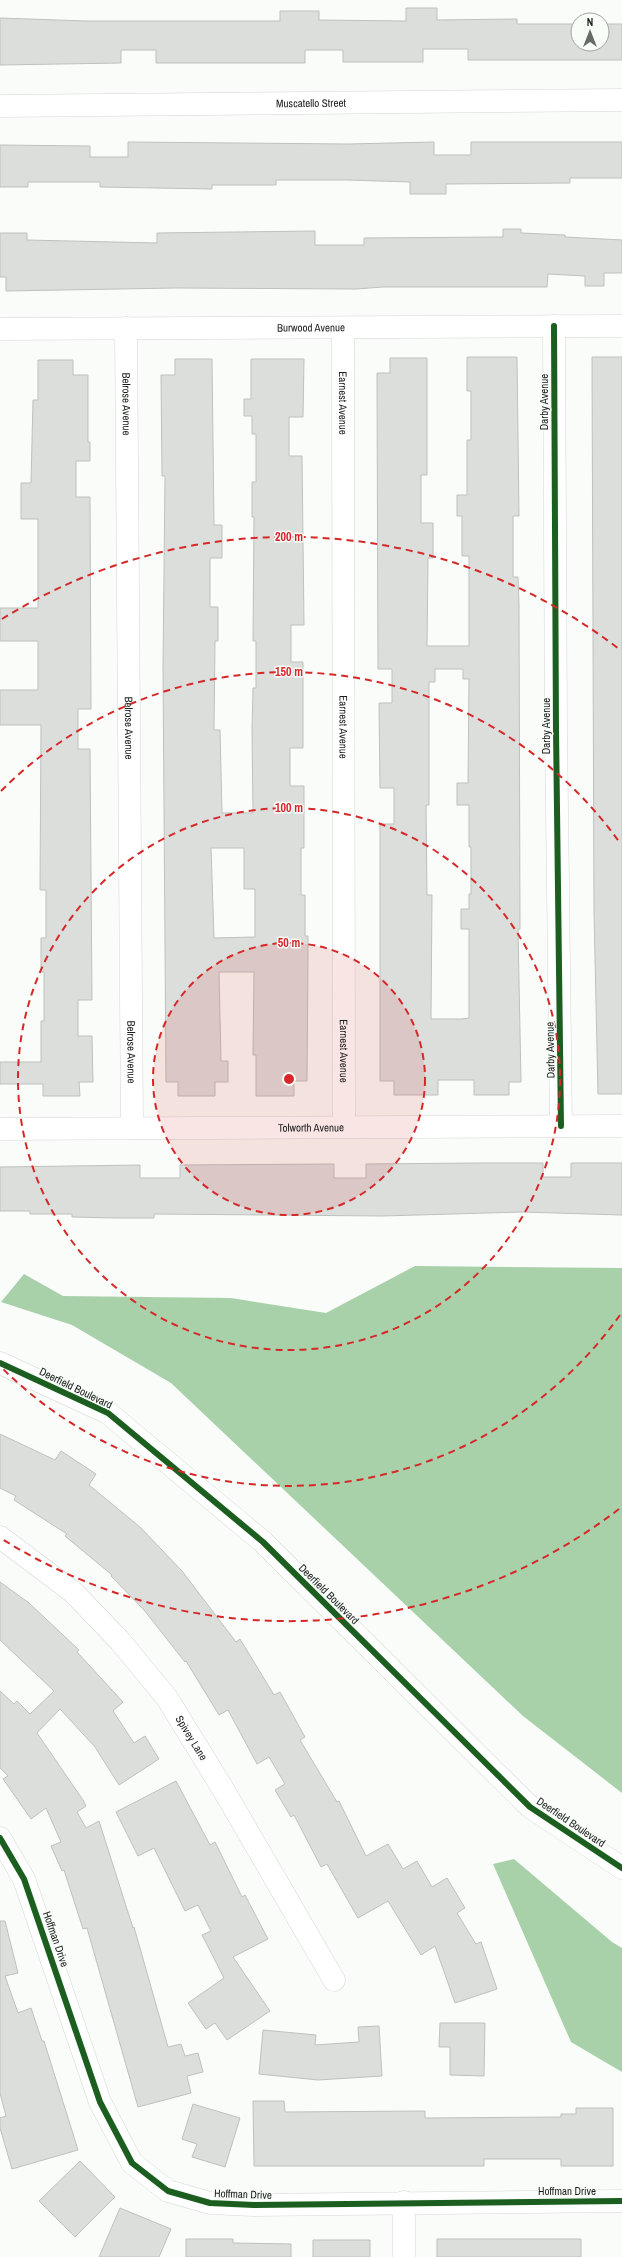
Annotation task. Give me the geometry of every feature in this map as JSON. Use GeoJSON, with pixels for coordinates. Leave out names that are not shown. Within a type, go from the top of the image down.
{"type":"FeatureCollection","features":[{"type":"Feature","properties":{"kind":"street","name":"Muscatello Street"},"geometry":{"type":"LineString","coordinates":[[0,106],[622,100]]}},
{"type":"Feature","properties":{"kind":"street","name":"Darby Avenue"},"geometry":{"type":"LineString","coordinates":[[554,326],[556,730],[561,1126]]}},
{"type":"Feature","properties":{"kind":"street","name":"Burwood Avenue"},"geometry":{"type":"LineString","coordinates":[[0,329],[343,329],[622,326]]}},
{"type":"Feature","properties":{"kind":"street","name":"Belrose Avenue"},"geometry":{"type":"LineString","coordinates":[[126,328],[132,1127]]}},
{"type":"Feature","properties":{"kind":"street","name":"Earnest Avenue"},"geometry":{"type":"LineString","coordinates":[[343,329],[344,1126]]}},
{"type":"Feature","properties":{"kind":"street","name":"Tolworth Avenue"},"geometry":{"type":"LineString","coordinates":[[0,1129],[132,1127],[622,1126]]}},
{"type":"Feature","properties":{"kind":"street","name":"Deerfield Boulevard"},"geometry":{"type":"LineString","coordinates":[[0,1363],[108,1413],[263,1542],[530,1808],[622,1868]]}},
{"type":"Feature","properties":{"kind":"street","name":"Spivey Lane"},"geometry":{"type":"LineString","coordinates":[[0,1537],[72,1592],[120,1641],[167,1698],[223,1789],[334,1980]]}},
{"type":"Feature","properties":{"kind":"street","name":"Hoffman Drive"},"geometry":{"type":"LineString","coordinates":[[0,1838],[24,1879],[100,2102],[132,2163],[168,2191],[210,2203],[254,2205],[404,2202],[622,2201]]}},
{"type":"Feature","properties":{"kind":"street"},"geometry":{"type":"LineString","coordinates":[[404,2202],[404,2257]]}},
{"type":"Feature","properties":{"kind":"shaded area"},"geometry":{"type":"Polygon","coordinates":[[[415,1266],[622,1268],[622,1793],[523,1716],[171,1383],[72,1325],[1,1302],[24,1274],[63,1296],[231,1298],[326,1313],[415,1266]]]}},
{"type":"Feature","properties":{"kind":"shaded area"},"geometry":{"type":"Polygon","coordinates":[[[514,1859],[612,1942],[622,1948],[622,2072],[571,2042],[493,1864],[514,1859]]]}},
{"type":"Feature","properties":{"kind":"building"},"geometry":{"type":"Polygon","coordinates":[[[406,8],[437,8],[437,20],[517,19],[517,24],[570,24],[570,52],[610,52],[610,24],[622,24],[622,60],[468,60],[468,49],[423,49],[423,62],[343,62],[343,50],[305,50],[305,63],[156,63],[156,50],[121,50],[121,63],[0,65],[0,18],[86,21],[280,21],[280,11],[319,11],[319,20],[406,21],[406,8]]]}},
{"type":"Feature","properties":{"kind":"building"},"geometry":{"type":"Polygon","coordinates":[[[128,142],[348,144],[434,142],[434,155],[471,155],[471,142],[622,142],[622,178],[570,178],[570,183],[446,184],[446,194],[410,194],[410,182],[348,180],[276,180],[276,185],[212,185],[212,189],[100,187],[100,182],[28,182],[28,187],[0,187],[0,145],[90,146],[90,157],[128,157],[128,142]]]}},
{"type":"Feature","properties":{"kind":"building"},"geometry":{"type":"Polygon","coordinates":[[[503,229],[521,229],[521,233],[622,240],[622,273],[604,273],[604,286],[585,286],[585,276],[548,274],[547,287],[383,287],[356,289],[175,288],[6,291],[6,277],[0,277],[0,233],[27,233],[27,240],[157,243],[157,233],[315,231],[315,245],[364,245],[364,238],[503,237],[503,229]]]}},
{"type":"Feature","properties":{"kind":"building"},"geometry":{"type":"Polygon","coordinates":[[[467,357],[517,357],[519,516],[513,516],[513,577],[518,577],[519,605],[520,929],[518,929],[521,1082],[509,1082],[509,1095],[474,1095],[474,1080],[438,1080],[438,1095],[394,1095],[394,1081],[380,1081],[380,824],[394,824],[394,788],[380,788],[379,703],[392,703],[392,669],[378,669],[377,373],[390,373],[390,358],[427,358],[427,475],[421,475],[421,523],[433,523],[433,558],[428,558],[427,646],[469,646],[469,556],[462,556],[462,516],[457,516],[457,495],[467,495],[467,440],[471,440],[471,391],[467,391],[467,357]],[[435,669],[435,682],[429,682],[429,805],[426,805],[427,895],[432,895],[431,1019],[469,1018],[469,929],[461,929],[461,909],[469,909],[469,894],[471,894],[469,805],[457,805],[457,783],[468,783],[469,679],[463,679],[463,669],[435,669]]]}},
{"type":"Feature","properties":{"kind":"building"},"geometry":{"type":"Polygon","coordinates":[[[592,357],[622,357],[622,1094],[598,1094],[594,912],[592,357]]]}},
{"type":"Feature","properties":{"kind":"building"},"geometry":{"type":"Polygon","coordinates":[[[175,359],[212,359],[214,525],[222,525],[222,558],[210,558],[210,607],[218,607],[218,641],[215,641],[214,730],[220,730],[222,813],[253,813],[252,731],[253,688],[256,688],[256,641],[253,641],[254,517],[252,517],[252,482],[256,482],[256,434],[252,434],[252,416],[244,416],[244,399],[251,399],[251,359],[304,359],[303,417],[289,417],[289,456],[302,456],[304,625],[291,625],[291,662],[303,662],[303,748],[290,748],[290,786],[304,786],[304,848],[301,848],[301,895],[305,895],[305,936],[308,936],[307,1081],[294,1081],[294,1096],[256,1096],[256,1055],[253,1055],[254,972],[219,972],[221,1061],[228,1061],[228,1082],[215,1082],[215,1096],[178,1096],[178,1082],[166,1082],[163,668],[165,476],[162,476],[161,375],[175,375],[175,359]],[[211,848],[214,938],[255,937],[255,889],[244,889],[244,848],[211,848]]]}},
{"type":"Feature","properties":{"kind":"building"},"geometry":{"type":"Polygon","coordinates":[[[38,360],[73,360],[73,375],[88,375],[88,442],[90,442],[90,461],[76,461],[76,497],[90,497],[91,709],[78,709],[78,749],[90,749],[92,1000],[78,1000],[78,1036],[92,1036],[93,1082],[79,1082],[80,1096],[43,1096],[43,1084],[0,1084],[0,1062],[41,1062],[41,1021],[44,1021],[44,972],[41,972],[41,938],[46,938],[46,890],[40,890],[41,725],[0,725],[0,690],[38,690],[38,641],[0,641],[0,608],[38,608],[38,519],[21,519],[21,483],[31,483],[33,400],[38,400],[38,360]]]}},
{"type":"Feature","properties":{"kind":"building"},"geometry":{"type":"Polygon","coordinates":[[[543,1163],[543,1177],[571,1177],[571,1163],[622,1163],[622,1215],[522,1212],[383,1216],[154,1214],[154,1218],[116,1218],[72,1217],[72,1214],[30,1214],[30,1211],[0,1211],[0,1167],[140,1165],[140,1178],[180,1178],[180,1165],[334,1164],[334,1178],[366,1178],[366,1164],[543,1163]]]}},
{"type":"Feature","properties":{"kind":"building"},"geometry":{"type":"Polygon","coordinates":[[[0,1434],[55,1460],[61,1451],[96,1474],[89,1485],[140,1527],[182,1571],[236,1642],[240,1639],[274,1695],[280,1692],[305,1737],[300,1740],[337,1802],[339,1801],[366,1856],[388,1844],[403,1869],[417,1861],[432,1887],[447,1878],[465,1908],[457,1913],[476,1944],[481,1942],[497,1989],[455,2003],[435,1946],[421,1955],[388,1901],[358,1918],[327,1864],[321,1867],[294,1815],[291,1817],[275,1790],[285,1784],[269,1757],[257,1764],[228,1710],[219,1715],[186,1661],[185,1662],[144,1610],[111,1576],[112,1575],[65,1536],[67,1534],[14,1500],[16,1496],[0,1488],[0,1434]]]}},
{"type":"Feature","properties":{"kind":"building"},"geometry":{"type":"Polygon","coordinates":[[[0,1582],[29,1603],[79,1650],[77,1652],[123,1702],[113,1711],[134,1743],[145,1736],[159,1759],[119,1785],[95,1747],[60,1709],[37,1733],[83,1800],[86,1806],[77,1812],[86,1828],[99,1821],[133,1928],[134,1927],[168,2047],[181,2044],[185,2056],[198,2053],[203,2072],[187,2076],[191,2093],[138,2107],[87,1928],[83,1929],[64,1870],[62,1871],[51,1846],[61,1842],[46,1808],[31,1819],[3,1779],[8,1776],[0,1768],[0,1691],[14,1704],[17,1701],[30,1714],[54,1691],[0,1640],[0,1582]]]}},
{"type":"Feature","properties":{"kind":"building"},"geometry":{"type":"Polygon","coordinates":[[[176,1781],[210,1845],[215,1842],[242,1897],[245,1895],[268,1939],[233,1957],[270,2011],[227,2040],[215,2023],[206,2029],[188,2003],[224,1978],[202,1935],[211,1931],[198,1905],[185,1911],[154,1848],[138,1856],[116,1812],[176,1781]]]}},
{"type":"Feature","properties":{"kind":"building"},"geometry":{"type":"Polygon","coordinates":[[[0,1921],[5,1921],[18,1973],[5,1976],[18,2013],[31,2008],[42,2041],[44,2041],[78,2150],[12,2169],[0,2128],[0,2118],[6,2116],[0,2093],[0,1921]]]}},
{"type":"Feature","properties":{"kind":"building"},"geometry":{"type":"Polygon","coordinates":[[[440,2023],[485,2023],[484,2076],[450,2075],[450,2047],[439,2047],[440,2023]]]}},
{"type":"Feature","properties":{"kind":"building"},"geometry":{"type":"Polygon","coordinates":[[[379,2026],[382,2076],[318,2080],[259,2074],[263,2030],[316,2035],[315,2045],[359,2042],[358,2027],[379,2026]]]}},
{"type":"Feature","properties":{"kind":"building"},"geometry":{"type":"Polygon","coordinates":[[[253,2101],[284,2101],[285,2112],[425,2111],[425,2118],[561,2117],[561,2114],[576,2114],[576,2108],[613,2108],[613,2166],[561,2166],[561,2159],[484,2159],[484,2166],[254,2166],[253,2101]]]}},
{"type":"Feature","properties":{"kind":"building"},"geometry":{"type":"Polygon","coordinates":[[[193,2104],[240,2118],[225,2167],[192,2157],[197,2144],[182,2139],[193,2104]]]}},
{"type":"Feature","properties":{"kind":"building"},"geometry":{"type":"Polygon","coordinates":[[[80,2161],[115,2197],[75,2237],[39,2201],[80,2161]]]}},
{"type":"Feature","properties":{"kind":"building"},"geometry":{"type":"Polygon","coordinates":[[[120,2208],[171,2229],[159,2257],[99,2257],[120,2208]]]}},
{"type":"Feature","properties":{"kind":"building"},"geometry":{"type":"Polygon","coordinates":[[[186,2239],[233,2239],[233,2243],[291,2244],[291,2257],[186,2257],[186,2239]]]}},
{"type":"Feature","properties":{"kind":"building"},"geometry":{"type":"Polygon","coordinates":[[[437,2239],[581,2239],[581,2257],[437,2257],[437,2239]]]}},
{"type":"Feature","properties":{"kind":"building"},"geometry":{"type":"Polygon","coordinates":[[[313,2240],[370,2240],[370,2257],[313,2257],[313,2240]]]}},
{"type":"Feature","properties":{"kind":"cycle path"},"geometry":{"type":"LineString","coordinates":[[554,326],[556,730],[561,1126]]}},
{"type":"Feature","properties":{"kind":"cycle path"},"geometry":{"type":"LineString","coordinates":[[0,1363],[108,1413],[263,1542],[530,1807],[622,1868]]}},
{"type":"Feature","properties":{"kind":"cycle path"},"geometry":{"type":"LineString","coordinates":[[0,1838],[24,1879],[100,2102],[132,2163],[168,2191],[210,2203],[254,2205],[622,2201]]}}]}
